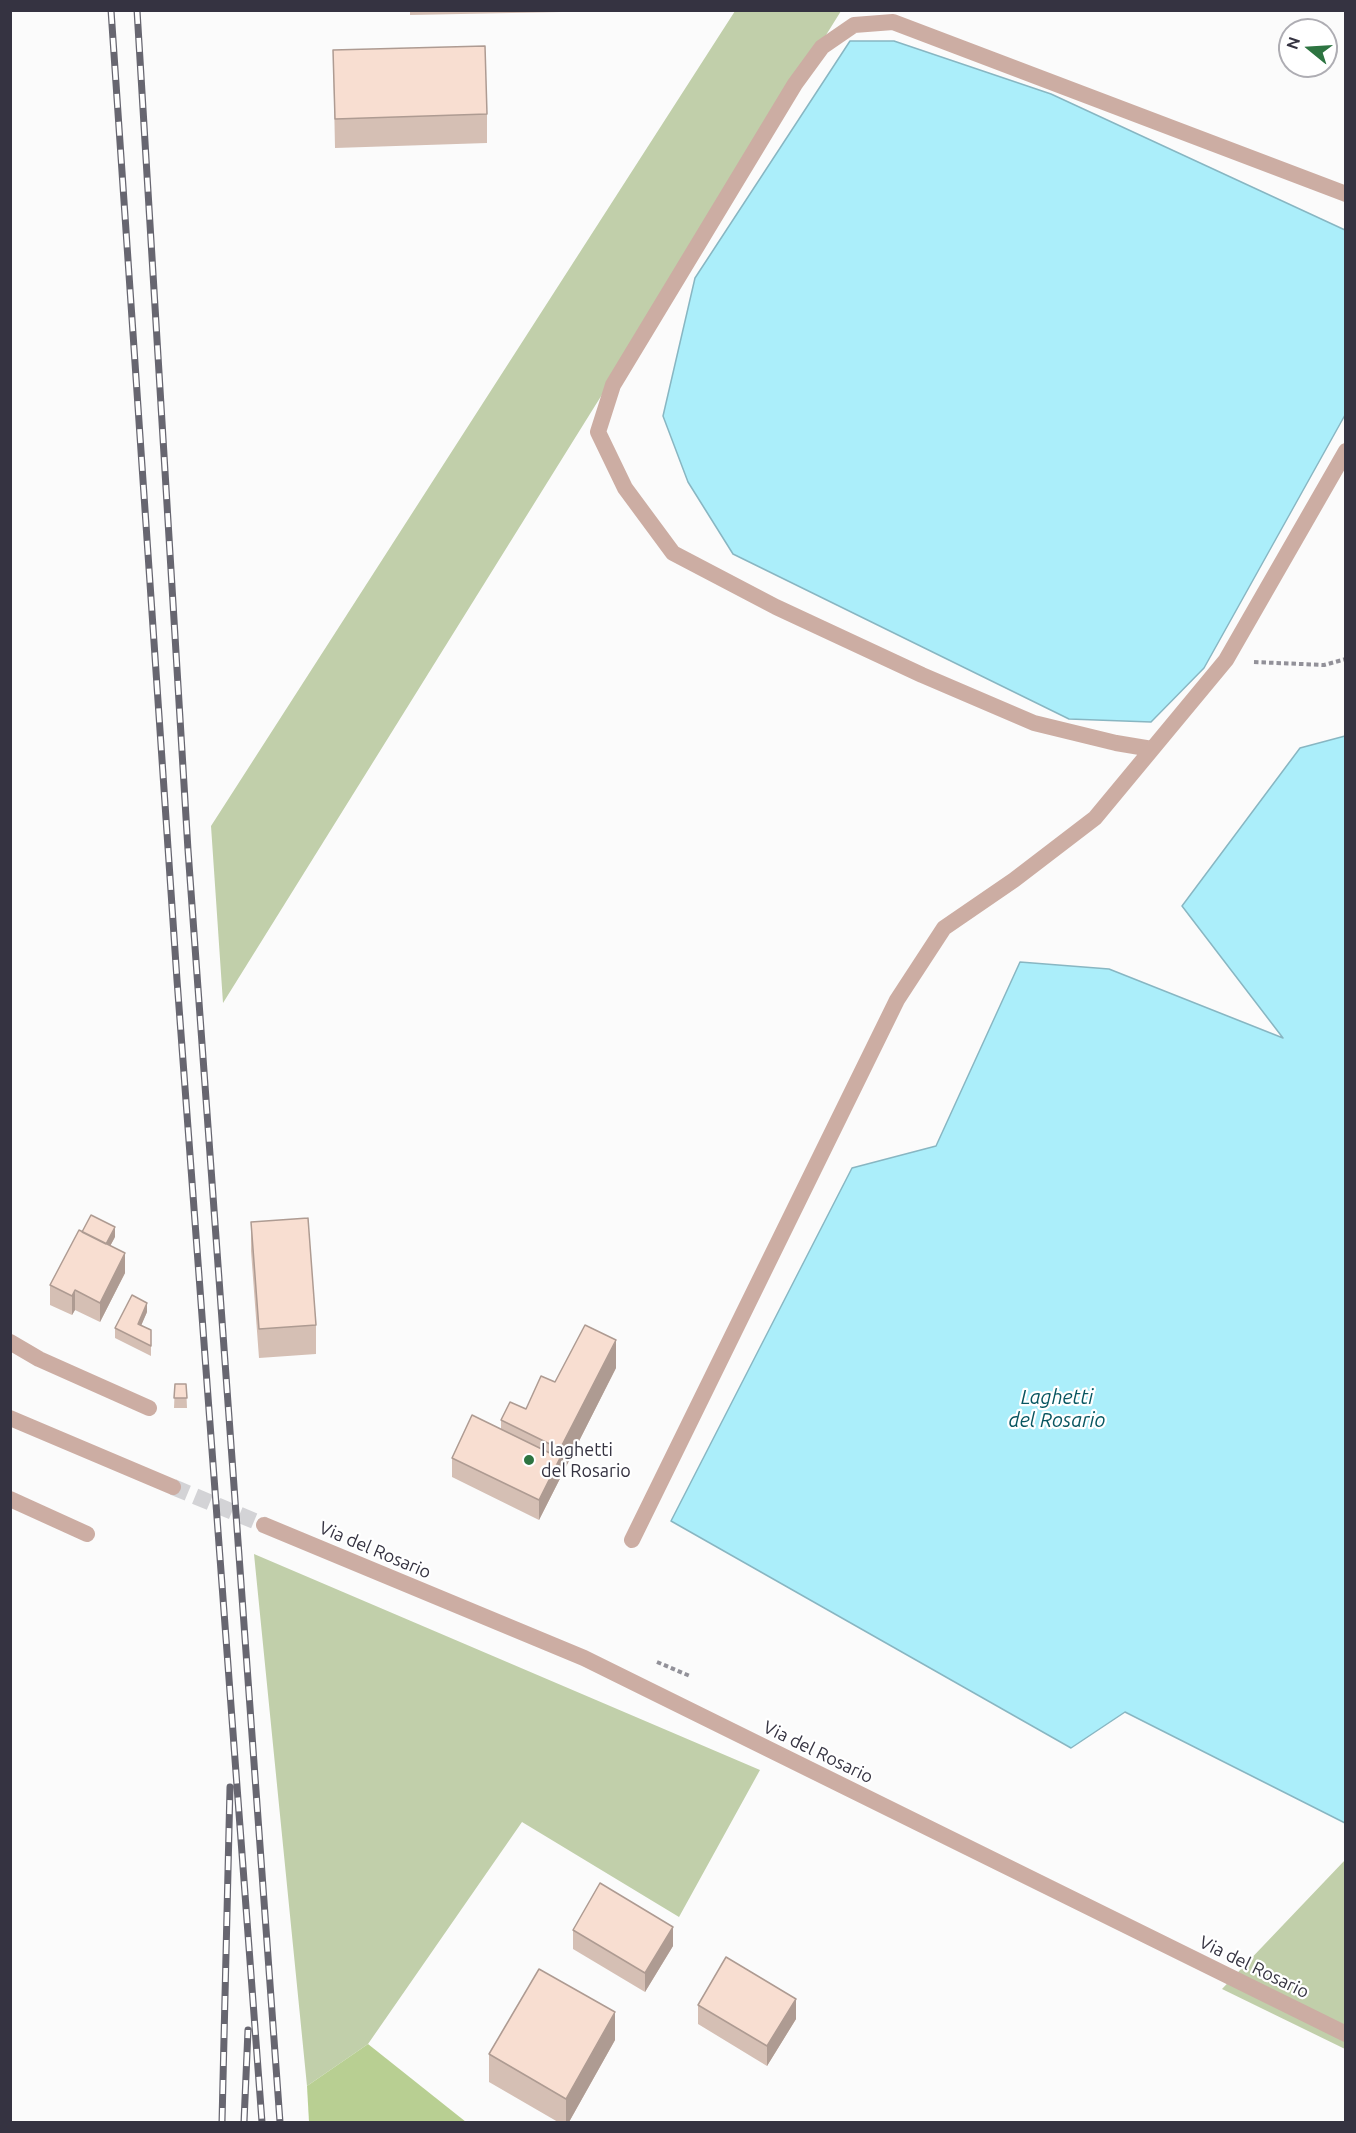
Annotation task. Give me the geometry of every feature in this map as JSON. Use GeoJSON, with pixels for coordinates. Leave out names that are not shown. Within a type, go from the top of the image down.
{"type":"FeatureCollection","features":[{"type":"Feature","properties":{"kind":"street"},"geometry":{"type":"LineString","coordinates":[[1152,749],[1116,743],[1034,723],[922,675],[786,612],[673,553],[625,488],[598,432],[614,386],[795,84],[822,47],[854,25],[893,22],[1346,194]]}},
{"type":"Feature","properties":{"kind":"street"},"geometry":{"type":"LineString","coordinates":[[632,1540],[897,1000],[938,937],[944,928],[1014,880],[1095,818],[1226,660],[1346,451]]}},
{"type":"Feature","properties":{"kind":"street"},"geometry":{"type":"LineString","coordinates":[[10,1342],[39,1359],[149,1408]]}},
{"type":"Feature","properties":{"kind":"street"},"geometry":{"type":"LineString","coordinates":[[10,1418],[173,1487]]}},
{"type":"Feature","properties":{"kind":"street"},"geometry":{"type":"LineString","coordinates":[[10,1499],[87,1534]]}},
{"type":"Feature","properties":{"kind":"street","name":"Via del Rosario"},"geometry":{"type":"LineString","coordinates":[[264,1525],[584,1658],[1346,2034]]}},
{"type":"Feature","properties":{"kind":"path"},"geometry":{"type":"LineString","coordinates":[[1226,660],[1324,665],[1346,659]]}},
{"type":"Feature","properties":{"kind":"green space"},"geometry":{"type":"Polygon","coordinates":[[[735,11],[841,11],[223,1003],[211,826],[735,11]]]}},
{"type":"Feature","properties":{"kind":"green space"},"geometry":{"type":"Polygon","coordinates":[[[254,1554],[760,1770],[679,1917],[522,1822],[368,2044],[307,2086],[254,1554]]]}},
{"type":"Feature","properties":{"kind":"green space"},"geometry":{"type":"Polygon","coordinates":[[[1345,1860],[1345,2049],[1222,1989],[1345,1860]]]}},
{"type":"Feature","properties":{"kind":"green space"},"geometry":{"type":"Polygon","coordinates":[[[368,2044],[466,2122],[309,2122],[307,2086],[368,2044]]]}},
{"type":"Feature","properties":{"kind":"water"},"geometry":{"type":"Polygon","coordinates":[[[850,41],[894,41],[1051,94],[1345,230],[1345,415],[1204,668],[1151,722],[1069,719],[733,554],[688,482],[663,416],[695,278],[850,41]]]}},
{"type":"Feature","properties":{"kind":"water","name":"Laghetti del Rosario"},"geometry":{"type":"Polygon","coordinates":[[[1346,736],[1345,1823],[1125,1712],[1071,1748],[671,1521],[852,1168],[936,1146],[1020,962],[1109,969],[1283,1038],[1182,906],[1300,748],[1346,736]]]}},
{"type":"Feature","properties":{"kind":"building"},"geometry":{"type":"Polygon","coordinates":[[[485,46],[487,114],[335,119],[333,50],[485,46]]]}},
{"type":"Feature","properties":{"kind":"building"},"geometry":{"type":"Polygon","coordinates":[[[91,1215],[115,1227],[106,1244],[82,1232],[91,1215]]]}},
{"type":"Feature","properties":{"kind":"building"},"geometry":{"type":"Polygon","coordinates":[[[308,1218],[316,1325],[259,1329],[251,1222],[308,1218]]]}},
{"type":"Feature","properties":{"kind":"building"},"geometry":{"type":"Polygon","coordinates":[[[79,1230],[125,1253],[100,1303],[75,1290],[72,1296],[50,1285],[79,1230]]]}},
{"type":"Feature","properties":{"kind":"building"},"geometry":{"type":"Polygon","coordinates":[[[132,1295],[147,1303],[138,1324],[151,1330],[151,1346],[115,1328],[132,1295]]]}},
{"type":"Feature","properties":{"kind":"building"},"geometry":{"type":"Polygon","coordinates":[[[585,1325],[616,1340],[560,1449],[501,1420],[510,1402],[526,1409],[541,1376],[555,1382],[585,1325]]]}},
{"type":"Feature","properties":{"kind":"building"},"geometry":{"type":"Polygon","coordinates":[[[175,1384],[186,1384],[187,1398],[174,1398],[175,1384]]]}},
{"type":"Feature","properties":{"kind":"building"},"geometry":{"type":"Polygon","coordinates":[[[472,1415],[560,1458],[539,1500],[452,1458],[472,1415]]]}},
{"type":"Feature","properties":{"kind":"building"},"geometry":{"type":"Polygon","coordinates":[[[600,1883],[673,1927],[645,1973],[573,1930],[600,1883]]]}},
{"type":"Feature","properties":{"kind":"building"},"geometry":{"type":"Polygon","coordinates":[[[726,1957],[796,1999],[767,2046],[698,2005],[726,1957]]]}},
{"type":"Feature","properties":{"kind":"building"},"geometry":{"type":"Polygon","coordinates":[[[539,1969],[615,2012],[566,2099],[489,2054],[539,1969]]]}},
{"type":"Feature","properties":{"kind":"tunnel"},"geometry":{"type":"LineString","coordinates":[[173,1487],[264,1525]]}},
{"type":"Feature","properties":{"kind":"railway"},"geometry":{"type":"LineString","coordinates":[[111,10],[177,980],[262,2122]]}},
{"type":"Feature","properties":{"kind":"railway"},"geometry":{"type":"LineString","coordinates":[[137,10],[188,850],[280,2122]]}},
{"type":"Feature","properties":{"kind":"railway"},"geometry":{"type":"LineString","coordinates":[[222,2122],[230,1787]]}},
{"type":"Feature","properties":{"kind":"railway"},"geometry":{"type":"LineString","coordinates":[[244,2122],[248,2030]]}},
{"type":"Feature","properties":{"kind":"place","name":"I laghetti del Rosario"},"geometry":{"type":"Point","coordinates":[529,1460]}}]}
